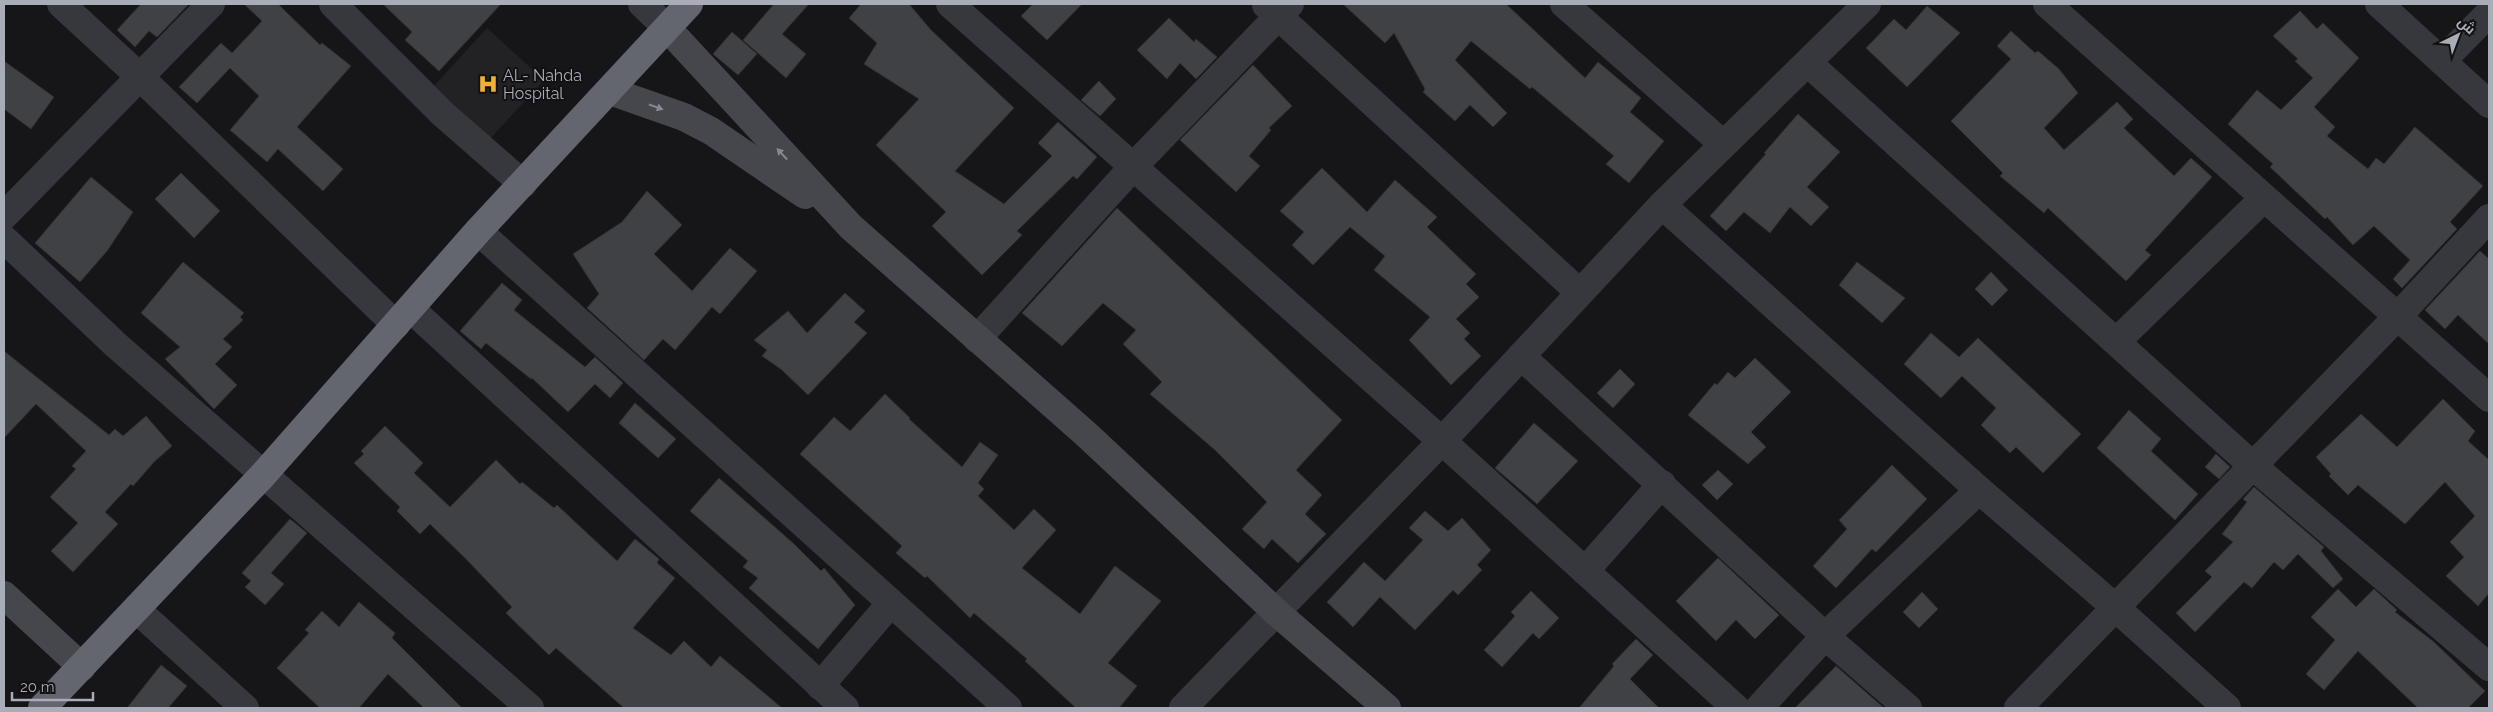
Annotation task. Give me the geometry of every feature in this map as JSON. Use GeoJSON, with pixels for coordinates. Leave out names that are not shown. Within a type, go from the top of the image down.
{"type":"FeatureCollection","features":[{"type":"Feature","properties":{"kind":"highway"},"geometry":{"type":"LineString","coordinates":[[42,708],[263,475],[478,231],[689,4]]}},
{"type":"Feature","properties":{"kind":"street"},"geometry":{"type":"LineString","coordinates":[[61,4],[404,317],[845,708]]}},
{"type":"Feature","properties":{"kind":"street"},"geometry":{"type":"LineString","coordinates":[[4,216],[211,4]]}},
{"type":"Feature","properties":{"kind":"street"},"geometry":{"type":"LineString","coordinates":[[333,4],[443,114],[523,184]]}},
{"type":"Feature","properties":{"kind":"street"},"geometry":{"type":"LineString","coordinates":[[642,4],[667,28],[851,227],[1087,435],[1275,611],[1388,708]]}},
{"type":"Feature","properties":{"kind":"street"},"geometry":{"type":"LineString","coordinates":[[950,4],[1132,168],[1442,441],[1736,708]]}},
{"type":"Feature","properties":{"kind":"street"},"geometry":{"type":"LineString","coordinates":[[1564,4],[1723,144]]}},
{"type":"Feature","properties":{"kind":"street"},"geometry":{"type":"LineString","coordinates":[[1183,708],[1275,611],[1442,441],[1578,292],[1662,205],[1867,4]]}},
{"type":"Feature","properties":{"kind":"street"},"geometry":{"type":"LineString","coordinates":[[2047,4],[2489,398]]}},
{"type":"Feature","properties":{"kind":"street"},"geometry":{"type":"LineString","coordinates":[[2380,4],[2489,104]]}},
{"type":"Feature","properties":{"kind":"street"},"geometry":{"type":"LineString","coordinates":[[977,339],[1278,8],[1578,292]]}},
{"type":"Feature","properties":{"kind":"street"},"geometry":{"type":"LineString","coordinates":[[2442,61],[2489,13]]}},
{"type":"Feature","properties":{"kind":"street"},"geometry":{"type":"LineString","coordinates":[[1808,63],[2253,466],[2489,667]]}},
{"type":"Feature","properties":{"kind":"street"},"geometry":{"type":"LineString","coordinates":[[610,91],[684,117],[712,131],[851,227]]}},
{"type":"Feature","properties":{"kind":"street"},"geometry":{"type":"LineString","coordinates":[[2117,342],[2264,198]]}},
{"type":"Feature","properties":{"kind":"street"},"geometry":{"type":"LineString","coordinates":[[1662,205],[1979,490],[2116,608],[2227,708]]}},
{"type":"Feature","properties":{"kind":"street"},"geometry":{"type":"LineString","coordinates":[[2018,708],[2253,466],[2489,218]]}},
{"type":"Feature","properties":{"kind":"street"},"geometry":{"type":"LineString","coordinates":[[478,231],[890,604],[1008,708]]}},
{"type":"Feature","properties":{"kind":"street"},"geometry":{"type":"LineString","coordinates":[[4,239],[116,344],[530,708]]}},
{"type":"Feature","properties":{"kind":"street"},"geometry":{"type":"LineString","coordinates":[[1521,356],[1825,636],[1908,708]]}},
{"type":"Feature","properties":{"kind":"street"},"geometry":{"type":"LineString","coordinates":[[1585,571],[1662,484]]}},
{"type":"Feature","properties":{"kind":"street"},"geometry":{"type":"LineString","coordinates":[[1759,708],[1825,636],[1979,490]]}},
{"type":"Feature","properties":{"kind":"street"},"geometry":{"type":"LineString","coordinates":[[4,595],[82,667]]}},
{"type":"Feature","properties":{"kind":"street"},"geometry":{"type":"LineString","coordinates":[[820,686],[890,604]]}},
{"type":"Feature","properties":{"kind":"street"},"geometry":{"type":"LineString","coordinates":[[137,610],[245,708]]}},
{"type":"Feature","properties":{"kind":"shaded area","name":"AL- Nahda Hospital"},"geometry":{"type":"Polygon","coordinates":[[[487,28],[544,80],[489,140],[433,87],[487,28]]]}},
{"type":"Feature","properties":{"kind":"building"},"geometry":{"type":"Polygon","coordinates":[[[141,4],[189,4],[157,37],[149,31],[135,47],[117,30],[141,4]]]}},
{"type":"Feature","properties":{"kind":"building"},"geometry":{"type":"Polygon","coordinates":[[[244,4],[278,4],[320,45],[322,43],[351,66],[297,127],[343,169],[323,191],[278,149],[267,162],[230,130],[259,96],[230,68],[197,103],[179,87],[221,43],[232,53],[262,21],[244,4]]]}},
{"type":"Feature","properties":{"kind":"building"},"geometry":{"type":"Polygon","coordinates":[[[383,4],[501,4],[439,71],[405,40],[412,32],[383,4]]]}},
{"type":"Feature","properties":{"kind":"building"},"geometry":{"type":"Polygon","coordinates":[[[774,4],[809,4],[782,34],[806,54],[786,78],[743,40],[774,4]]]}},
{"type":"Feature","properties":{"kind":"building"},"geometry":{"type":"Polygon","coordinates":[[[861,4],[909,4],[931,30],[1014,108],[955,171],[1004,204],[1052,156],[1038,143],[1058,122],[1097,157],[1077,179],[1073,176],[1017,231],[1022,235],[982,275],[932,226],[946,212],[876,145],[919,99],[864,64],[877,43],[849,18],[861,4]]]}},
{"type":"Feature","properties":{"kind":"building"},"geometry":{"type":"Polygon","coordinates":[[[1033,4],[1082,4],[1047,40],[1021,16],[1033,4]]]}},
{"type":"Feature","properties":{"kind":"building"},"geometry":{"type":"Polygon","coordinates":[[[1343,4],[1506,4],[1585,78],[1598,62],[1641,98],[1630,112],[1664,141],[1629,183],[1606,164],[1614,156],[1532,87],[1530,89],[1471,41],[1455,60],[1507,113],[1493,127],[1470,105],[1455,121],[1423,92],[1425,89],[1394,33],[1385,43],[1343,4]]]}},
{"type":"Feature","properties":{"kind":"building"},"geometry":{"type":"Polygon","coordinates":[[[1927,6],[1960,33],[1907,87],[1866,48],[1894,19],[1906,30],[1927,6]]]}},
{"type":"Feature","properties":{"kind":"building"},"geometry":{"type":"Polygon","coordinates":[[[2300,11],[2317,29],[2323,23],[2359,58],[2314,107],[2335,127],[2327,136],[2368,169],[2376,158],[2384,164],[2415,127],[2483,186],[2450,222],[2457,229],[2402,288],[2393,279],[2410,260],[2374,226],[2353,245],[2327,217],[2325,219],[2270,167],[2273,164],[2228,124],[2257,90],[2281,110],[2313,78],[2295,61],[2298,59],[2273,36],[2300,11]]]}},
{"type":"Feature","properties":{"kind":"building"},"geometry":{"type":"Polygon","coordinates":[[[1169,18],[1194,42],[1196,39],[1217,57],[1196,79],[1180,63],[1167,79],[1137,50],[1169,18]]]}},
{"type":"Feature","properties":{"kind":"building"},"geometry":{"type":"Polygon","coordinates":[[[2011,31],[2035,53],[2038,51],[2059,69],[2078,93],[2044,128],[2064,150],[2117,102],[2133,119],[2124,128],[2174,176],[2191,158],[2212,177],[2145,250],[2151,255],[2126,281],[2048,208],[2044,213],[2000,176],[2003,173],[1951,121],[2011,59],[1997,46],[2011,31]]]}},
{"type":"Feature","properties":{"kind":"building"},"geometry":{"type":"Polygon","coordinates":[[[732,32],[757,54],[738,75],[713,54],[732,32]]]}},
{"type":"Feature","properties":{"kind":"building"},"geometry":{"type":"Polygon","coordinates":[[[4,61],[54,97],[31,129],[4,109],[4,61]]]}},
{"type":"Feature","properties":{"kind":"building"},"geometry":{"type":"Polygon","coordinates":[[[1253,65],[1292,106],[1269,128],[1271,130],[1249,156],[1260,166],[1236,192],[1180,140],[1253,65]]]}},
{"type":"Feature","properties":{"kind":"building"},"geometry":{"type":"Polygon","coordinates":[[[1099,81],[1116,99],[1100,116],[1081,100],[1099,81]]]}},
{"type":"Feature","properties":{"kind":"building"},"geometry":{"type":"Polygon","coordinates":[[[1798,114],[1840,152],[1807,187],[1829,207],[1811,226],[1790,207],[1770,233],[1744,212],[1726,231],[1710,216],[1766,154],[1764,153],[1798,114]]]}},
{"type":"Feature","properties":{"kind":"building"},"geometry":{"type":"Polygon","coordinates":[[[1322,168],[1367,212],[1395,180],[1437,217],[1427,227],[1476,274],[1466,284],[1479,297],[1456,319],[1470,333],[1464,339],[1481,356],[1451,385],[1409,340],[1430,317],[1374,270],[1385,256],[1350,227],[1313,265],[1292,245],[1304,232],[1280,211],[1322,168]]]}},
{"type":"Feature","properties":{"kind":"building"},"geometry":{"type":"Polygon","coordinates":[[[181,173],[220,211],[194,238],[155,199],[181,173]]]}},
{"type":"Feature","properties":{"kind":"building"},"geometry":{"type":"Polygon","coordinates":[[[91,177],[133,212],[107,251],[80,282],[35,243],[91,177]]]}},
{"type":"Feature","properties":{"kind":"building"},"geometry":{"type":"Polygon","coordinates":[[[647,191],[682,225],[654,254],[692,291],[730,248],[757,271],[720,314],[712,307],[675,350],[663,339],[644,360],[587,308],[599,294],[573,254],[622,222],[647,191]]]}},
{"type":"Feature","properties":{"kind":"building"},"geometry":{"type":"Polygon","coordinates":[[[1117,208],[1342,420],[1296,470],[1322,495],[1305,514],[1326,534],[1298,563],[1272,539],[1264,549],[1242,529],[1267,502],[1215,450],[1150,394],[1162,382],[1123,344],[1136,330],[1103,303],[1062,346],[1022,313],[1117,208]]]}},
{"type":"Feature","properties":{"kind":"building"},"geometry":{"type":"Polygon","coordinates":[[[2480,251],[2489,259],[2489,344],[2458,315],[2445,329],[2425,310],[2480,251]]]}},
{"type":"Feature","properties":{"kind":"building"},"geometry":{"type":"Polygon","coordinates":[[[183,262],[244,313],[240,317],[243,320],[223,339],[232,347],[215,364],[237,385],[214,409],[165,359],[180,347],[141,313],[183,262]]]}},
{"type":"Feature","properties":{"kind":"building"},"geometry":{"type":"Polygon","coordinates":[[[1857,262],[1905,298],[1882,323],[1839,285],[1857,262]]]}},
{"type":"Feature","properties":{"kind":"building"},"geometry":{"type":"Polygon","coordinates":[[[1991,272],[2008,290],[1992,306],[1975,289],[1991,272]]]}},
{"type":"Feature","properties":{"kind":"building"},"geometry":{"type":"Polygon","coordinates":[[[502,283],[522,300],[514,310],[585,367],[595,357],[623,383],[610,398],[595,384],[568,412],[532,378],[486,343],[481,349],[460,331],[502,283]]]}},
{"type":"Feature","properties":{"kind":"building"},"geometry":{"type":"Polygon","coordinates":[[[845,293],[865,311],[854,322],[867,333],[808,395],[782,370],[762,356],[767,350],[754,340],[788,311],[807,333],[845,293]]]}},
{"type":"Feature","properties":{"kind":"building"},"geometry":{"type":"Polygon","coordinates":[[[1931,333],[1959,357],[1978,338],[2081,434],[2043,473],[2016,447],[2010,453],[1981,425],[1996,408],[1962,376],[1941,398],[1904,364],[1931,333]]]}},
{"type":"Feature","properties":{"kind":"building"},"geometry":{"type":"Polygon","coordinates":[[[4,351],[109,435],[115,429],[123,436],[146,416],[172,446],[154,462],[133,486],[131,484],[105,512],[118,524],[73,572],[51,551],[78,523],[50,497],[76,469],[72,466],[86,451],[36,404],[4,438],[4,351]]]}},
{"type":"Feature","properties":{"kind":"building"},"geometry":{"type":"Polygon","coordinates":[[[1755,358],[1791,392],[1751,432],[1766,447],[1748,464],[1688,415],[1715,383],[1717,385],[1728,372],[1735,378],[1755,358]]]}},
{"type":"Feature","properties":{"kind":"building"},"geometry":{"type":"Polygon","coordinates":[[[1620,369],[1635,384],[1613,408],[1597,393],[1620,369]]]}},
{"type":"Feature","properties":{"kind":"building"},"geometry":{"type":"Polygon","coordinates":[[[885,394],[909,419],[962,467],[980,442],[998,455],[978,483],[984,489],[978,496],[1014,530],[1034,509],[1056,530],[1022,568],[1080,614],[1115,566],[1161,601],[1108,663],[1137,686],[1119,708],[1076,708],[1025,661],[1027,659],[974,613],[970,618],[927,576],[925,578],[896,553],[902,546],[800,454],[834,417],[850,431],[885,394]]]}},
{"type":"Feature","properties":{"kind":"building"},"geometry":{"type":"Polygon","coordinates":[[[2443,399],[2475,431],[2468,441],[2489,460],[2489,593],[2478,606],[2446,576],[2464,557],[2450,542],[2475,516],[2445,482],[2405,524],[2358,485],[2348,495],[2329,476],[2331,474],[2316,457],[2361,414],[2397,447],[2443,399]]]}},
{"type":"Feature","properties":{"kind":"building"},"geometry":{"type":"Polygon","coordinates":[[[635,403],[676,439],[658,458],[619,423],[635,403]]]}},
{"type":"Feature","properties":{"kind":"building"},"geometry":{"type":"Polygon","coordinates":[[[2129,410],[2161,439],[2151,451],[2198,494],[2175,520],[2097,448],[2129,410]]]}},
{"type":"Feature","properties":{"kind":"building"},"geometry":{"type":"Polygon","coordinates":[[[1534,423],[1578,461],[1537,504],[1495,468],[1534,423]]]}},
{"type":"Feature","properties":{"kind":"building"},"geometry":{"type":"Polygon","coordinates":[[[385,426],[423,463],[414,473],[450,507],[496,460],[520,484],[522,482],[554,508],[557,505],[617,561],[635,539],[659,559],[657,563],[675,578],[633,628],[671,655],[684,641],[711,667],[720,656],[782,708],[624,708],[556,648],[549,655],[506,613],[512,607],[466,559],[430,524],[420,534],[397,511],[400,507],[354,463],[364,454],[361,451],[385,426]]]}},
{"type":"Feature","properties":{"kind":"building"},"geometry":{"type":"Polygon","coordinates":[[[2216,454],[2230,467],[2219,479],[2205,467],[2216,454]]]}},
{"type":"Feature","properties":{"kind":"building"},"geometry":{"type":"Polygon","coordinates":[[[1892,465],[1927,499],[1876,552],[1872,549],[1836,588],[1813,566],[1847,529],[1839,520],[1892,465]]]}},
{"type":"Feature","properties":{"kind":"building"},"geometry":{"type":"Polygon","coordinates":[[[1718,470],[1733,484],[1717,500],[1702,485],[1718,470]]]}},
{"type":"Feature","properties":{"kind":"building"},"geometry":{"type":"Polygon","coordinates":[[[719,478],[794,544],[821,571],[824,568],[855,605],[818,649],[749,588],[758,578],[743,567],[748,561],[690,511],[719,478]]]}},
{"type":"Feature","properties":{"kind":"building"},"geometry":{"type":"Polygon","coordinates":[[[2254,487],[2324,547],[2321,551],[2343,579],[2333,588],[2298,554],[2283,570],[2274,562],[2252,588],[2244,582],[2195,632],[2176,613],[2212,577],[2205,571],[2233,542],[2222,534],[2247,502],[2243,499],[2254,487]]]}},
{"type":"Feature","properties":{"kind":"building"},"geometry":{"type":"Polygon","coordinates":[[[1425,511],[1448,531],[1462,518],[1491,550],[1477,565],[1482,570],[1458,595],[1453,590],[1415,630],[1380,597],[1353,627],[1327,602],[1364,562],[1385,581],[1423,540],[1409,528],[1425,511]]]}},
{"type":"Feature","properties":{"kind":"building"},"geometry":{"type":"Polygon","coordinates":[[[290,519],[307,533],[271,573],[284,584],[265,605],[245,587],[251,581],[242,573],[290,519]]]}},
{"type":"Feature","properties":{"kind":"building"},"geometry":{"type":"Polygon","coordinates":[[[1718,558],[1779,615],[1755,639],[1736,620],[1716,641],[1676,601],[1718,558]]]}},
{"type":"Feature","properties":{"kind":"building"},"geometry":{"type":"Polygon","coordinates":[[[2338,589],[2356,607],[2374,589],[2397,610],[2395,612],[2434,642],[2485,691],[2468,708],[2418,708],[2358,651],[2324,690],[2306,674],[2335,640],[2311,617],[2338,589]]]}},
{"type":"Feature","properties":{"kind":"building"},"geometry":{"type":"Polygon","coordinates":[[[1531,591],[1559,618],[1539,639],[1533,633],[1502,667],[1484,650],[1515,616],[1511,612],[1531,591]]]}},
{"type":"Feature","properties":{"kind":"building"},"geometry":{"type":"Polygon","coordinates":[[[1922,592],[1938,609],[1919,628],[1903,612],[1922,592]]]}},
{"type":"Feature","properties":{"kind":"building"},"geometry":{"type":"Polygon","coordinates":[[[359,602],[395,633],[392,638],[462,708],[424,708],[388,674],[359,708],[320,708],[277,668],[309,633],[305,630],[322,611],[339,627],[359,602]]]}},
{"type":"Feature","properties":{"kind":"building"},"geometry":{"type":"Polygon","coordinates":[[[1636,639],[1653,655],[1630,679],[1659,708],[1579,708],[1614,666],[1612,664],[1636,639]]]}},
{"type":"Feature","properties":{"kind":"building"},"geometry":{"type":"Polygon","coordinates":[[[161,665],[187,686],[168,708],[127,708],[161,665]]]}},
{"type":"Feature","properties":{"kind":"building"},"geometry":{"type":"Polygon","coordinates":[[[1836,666],[1884,708],[1795,708],[1836,666]]]}},
{"type":"Feature","properties":{"kind":"place","name":"AL- Nahda Hospital"},"geometry":{"type":"Point","coordinates":[488,84]}}]}
